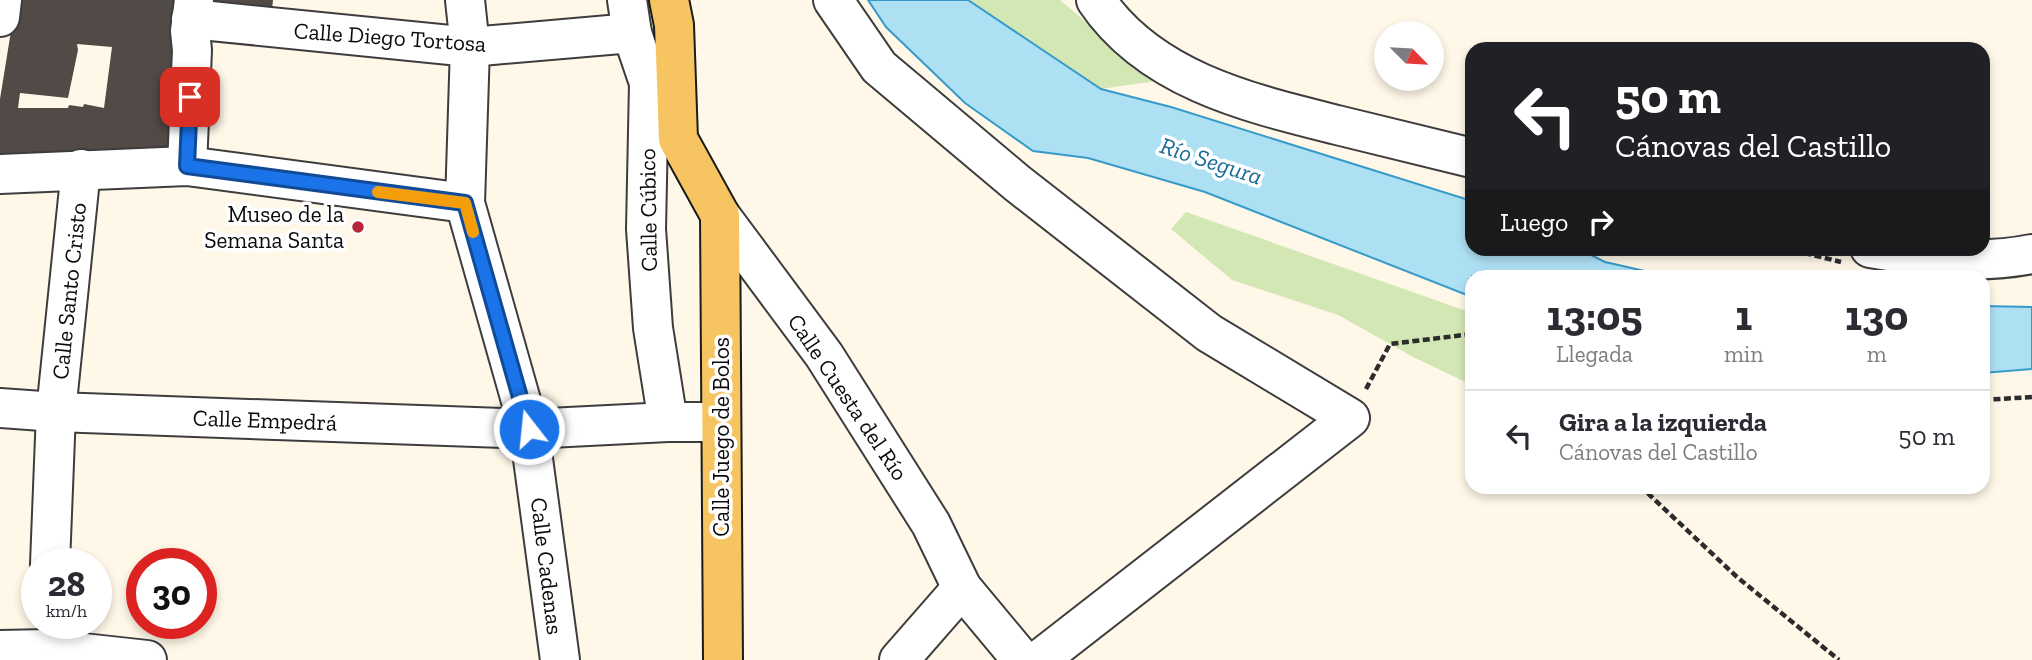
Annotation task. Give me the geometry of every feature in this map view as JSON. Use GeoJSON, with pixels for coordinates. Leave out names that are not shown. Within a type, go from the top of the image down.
{"type":"FeatureCollection","features":[{"type":"Feature","properties":{"kind":"main road"},"geometry":{"type":"LineString","coordinates":[[669,0],[674,25],[678,139],[720,215]]}},
{"type":"Feature","properties":{"kind":"main road","name":"Calle Juego de Bolos"},"geometry":{"type":"LineString","coordinates":[[720,215],[723,660]]}},
{"type":"Feature","properties":{"kind":"street"},"geometry":{"type":"LineString","coordinates":[[0,17],[2,0]]}},
{"type":"Feature","properties":{"kind":"street","name":"Calle Cadenas"},"geometry":{"type":"LineString","coordinates":[[465,0],[470,47],[465,203],[529,429],[560,660]]}},
{"type":"Feature","properties":{"kind":"street"},"geometry":{"type":"LineString","coordinates":[[834,0],[879,67],[1017,183],[1209,333],[1350,418],[1039,660]]}},
{"type":"Feature","properties":{"kind":"street"},"geometry":{"type":"LineString","coordinates":[[1096,0],[1124,32],[1148,52],[1208,87],[1280,111],[1465,156]]}},
{"type":"Feature","properties":{"kind":"street"},"geometry":{"type":"LineString","coordinates":[[187,166],[192,10]]}},
{"type":"Feature","properties":{"kind":"street","name":"Calle Diego Tortosa"},"geometry":{"type":"LineString","coordinates":[[192,10],[470,47],[630,16]]}},
{"type":"Feature","properties":{"kind":"street","name":"Calle Cúbico"},"geometry":{"type":"LineString","coordinates":[[630,16],[649,83],[646,229],[653,328],[668,422]]}},
{"type":"Feature","properties":{"kind":"street"},"geometry":{"type":"LineString","coordinates":[[0,174],[187,166],[465,203]]}},
{"type":"Feature","properties":{"kind":"street","name":"Calle Santo Cristo"},"geometry":{"type":"LineString","coordinates":[[51,548],[57,412],[81,169]]}},
{"type":"Feature","properties":{"kind":"street","name":"Calle Cuesta del Río"},"geometry":{"type":"LineString","coordinates":[[720,215],[824,355],[931,524],[962,588],[1022,660]]}},
{"type":"Feature","properties":{"kind":"street"},"geometry":{"type":"LineString","coordinates":[[1933,256],[1964,260],[2006,259],[2032,254]]}},
{"type":"Feature","properties":{"kind":"street","name":"Calle Empedrá"},"geometry":{"type":"LineString","coordinates":[[0,408],[529,429],[721,422]]}},
{"type":"Feature","properties":{"kind":"street"},"geometry":{"type":"LineString","coordinates":[[899,660],[962,588]]}},
{"type":"Feature","properties":{"kind":"street"},"geometry":{"type":"LineString","coordinates":[[0,650],[47,644],[147,660]]}},
{"type":"Feature","properties":{"kind":"path"},"geometry":{"type":"LineString","coordinates":[[1350,418],[1390,344],[1465,335]]}},
{"type":"Feature","properties":{"kind":"path"},"geometry":{"type":"LineString","coordinates":[[1990,400],[2032,397]]}},
{"type":"Feature","properties":{"kind":"path"},"geometry":{"type":"LineString","coordinates":[[1649,494],[1737,577],[1839,660]]}},
{"type":"Feature","properties":{"kind":"green space"},"geometry":{"type":"Polygon","coordinates":[[[968,0],[1060,0],[1156,81],[1101,89],[968,0]]]}},
{"type":"Feature","properties":{"kind":"green space"},"geometry":{"type":"Polygon","coordinates":[[[1186,212],[1465,311],[1465,382],[1415,358],[1338,315],[1232,280],[1171,229],[1186,212]]]}},
{"type":"Feature","properties":{"kind":"water","name":"Río Segura"},"geometry":{"type":"Polygon","coordinates":[[[868,0],[968,0],[1101,89],[1171,107],[1465,199],[1465,256],[1593,256],[1605,262],[1640,270],[1465,270],[1465,294],[1205,192],[1088,158],[1033,151],[965,103],[886,27],[868,0]]]}},
{"type":"Feature","properties":{"kind":"water"},"geometry":{"type":"Polygon","coordinates":[[[1990,306],[2032,307],[2032,369],[1990,372],[1990,306]]]}},
{"type":"Feature","properties":{"kind":"building"},"geometry":{"type":"Polygon","coordinates":[[[16,0],[183,0],[177,151],[0,161],[0,99],[16,0]],[[77,44],[68,98],[20,93],[18,108],[68,108],[69,105],[83,107],[84,104],[104,108],[112,47],[77,44]]]}},
{"type":"Feature","properties":{"kind":"building"},"geometry":{"type":"Polygon","coordinates":[[[215,0],[273,0],[271,19],[216,13],[215,0]]]}},
{"type":"Feature","properties":{"kind":"slow traffic"},"geometry":{"type":"LineString","coordinates":[[378,192],[465,203],[473,232]]}},
{"type":"Feature","properties":{"kind":"place","name":"Museo de la Semana Santa"},"geometry":{"type":"Point","coordinates":[358,227]}},
{"type":"Feature","properties":{"kind":"route"},"geometry":{"type":"LineString","coordinates":[[190,97],[187,166],[465,203],[529,429]]}}]}
